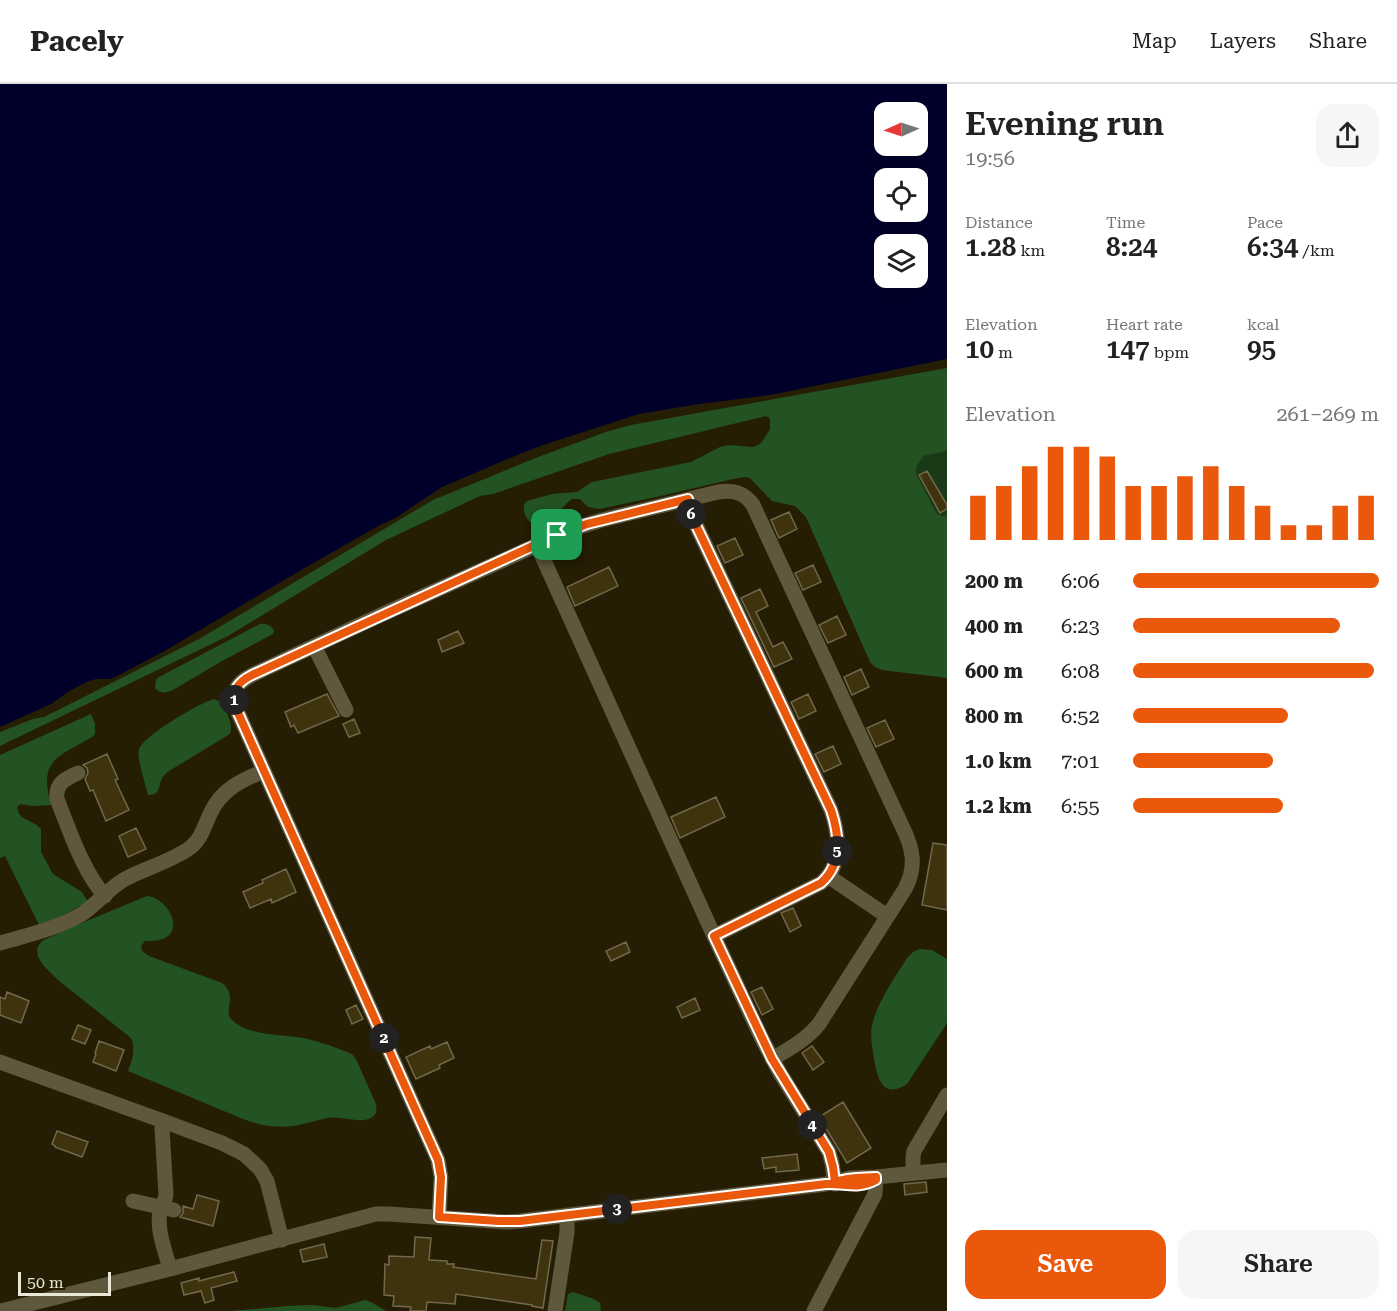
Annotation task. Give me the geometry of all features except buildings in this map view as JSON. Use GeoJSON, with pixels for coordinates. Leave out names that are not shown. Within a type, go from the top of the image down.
{"type":"FeatureCollection","features":[{"type":"Feature","properties":{"kind":"lane"},"geometry":{"type":"LineString","coordinates":[[439,1217],[441,1177],[438,1160],[235,706],[236,688],[245,678],[537,544],[587,524],[718,492],[730,491],[744,494],[753,505],[911,846],[912,861],[911,876],[905,889],[816,1028],[797,1044],[772,1059]]}},
{"type":"Feature","properties":{"kind":"lane"},"geometry":{"type":"LineString","coordinates":[[688,499],[695,523],[831,810],[836,829],[837,852],[833,868],[828,876],[815,886],[714,936]]}},
{"type":"Feature","properties":{"kind":"lane"},"geometry":{"type":"LineString","coordinates":[[537,544],[772,1059],[829,1152],[833,1167],[832,1183]]}},
{"type":"Feature","properties":{"kind":"lane"},"geometry":{"type":"LineString","coordinates":[[314,646],[346,710]]}},
{"type":"Feature","properties":{"kind":"lane"},"geometry":{"type":"LineString","coordinates":[[0,944],[57,926],[82,914],[124,879],[189,849],[199,838],[215,805],[224,793],[237,783],[264,771]]}},
{"type":"Feature","properties":{"kind":"lane"},"geometry":{"type":"LineString","coordinates":[[78,773],[64,779],[59,784],[56,790],[57,799],[86,868],[105,896]]}},
{"type":"Feature","properties":{"kind":"lane"},"geometry":{"type":"LineString","coordinates":[[828,876],[887,916]]}},
{"type":"Feature","properties":{"kind":"lane"},"geometry":{"type":"LineString","coordinates":[[0,1062],[230,1146],[244,1154],[263,1173],[282,1240]]}},
{"type":"Feature","properties":{"kind":"lane"},"geometry":{"type":"LineString","coordinates":[[913,1173],[914,1151],[947,1095]]}},
{"type":"Feature","properties":{"kind":"lane"},"geometry":{"type":"LineString","coordinates":[[163,1121],[166,1208],[159,1217],[159,1225],[170,1269]]}},
{"type":"Feature","properties":{"kind":"lane"},"geometry":{"type":"LineString","coordinates":[[1,1311],[376,1214],[507,1222],[832,1183],[850,1178],[879,1178],[943,1170]]}},
{"type":"Feature","properties":{"kind":"lane"},"geometry":{"type":"LineString","coordinates":[[814,1311],[873,1197],[879,1178]]}},
{"type":"Feature","properties":{"kind":"lane"},"geometry":{"type":"LineString","coordinates":[[133,1201],[166,1208]]}},
{"type":"Feature","properties":{"kind":"lane"},"geometry":{"type":"LineString","coordinates":[[555,1311],[567,1232],[567,1215]]}},
{"type":"Feature","properties":{"kind":"green space"},"geometry":{"type":"Polygon","coordinates":[[[947,368],[947,451],[924,456],[916,467],[916,474],[937,514],[947,515],[947,678],[882,670],[870,662],[806,517],[795,506],[772,501],[750,478],[733,479],[599,509],[588,507],[580,499],[572,499],[541,525],[535,525],[525,515],[524,504],[527,501],[552,494],[577,492],[592,482],[691,462],[720,447],[758,445],[770,429],[770,419],[766,416],[609,454],[493,494],[480,496],[386,540],[228,636],[0,746],[0,732],[44,717],[199,639],[433,500],[538,457],[631,425],[947,368]]]}},
{"type":"Feature","properties":{"kind":"green space"},"geometry":{"type":"Polygon","coordinates":[[[947,451],[947,515],[943,516],[937,514],[916,474],[916,467],[924,456],[947,451]]]}},
{"type":"Feature","properties":{"kind":"green space"},"geometry":{"type":"Polygon","coordinates":[[[260,624],[271,627],[274,630],[273,634],[173,690],[163,692],[155,688],[159,677],[260,624]]]}},
{"type":"Feature","properties":{"kind":"green space"},"geometry":{"type":"Polygon","coordinates":[[[214,699],[221,702],[227,714],[231,726],[230,734],[168,772],[162,778],[157,792],[148,795],[138,753],[143,743],[173,720],[214,699]]]}},
{"type":"Feature","properties":{"kind":"green space"},"geometry":{"type":"Polygon","coordinates":[[[91,714],[95,724],[95,734],[61,755],[49,769],[47,778],[51,805],[20,804],[17,807],[23,818],[41,829],[41,852],[53,874],[82,892],[88,902],[40,927],[5,856],[0,858],[0,755],[91,714]]]}},
{"type":"Feature","properties":{"kind":"green space"},"geometry":{"type":"Polygon","coordinates":[[[147,896],[160,901],[166,907],[173,920],[173,927],[171,933],[165,938],[145,941],[141,946],[142,951],[149,956],[222,983],[229,993],[229,1016],[239,1025],[258,1032],[308,1039],[352,1054],[376,1104],[375,1115],[365,1120],[332,1118],[292,1126],[263,1125],[243,1119],[128,1071],[133,1051],[131,1038],[58,980],[38,957],[37,948],[42,941],[147,896]]]}},
{"type":"Feature","properties":{"kind":"green space"},"geometry":{"type":"Polygon","coordinates":[[[920,949],[932,950],[947,959],[947,1023],[907,1084],[892,1090],[883,1084],[877,1073],[871,1033],[872,1025],[882,999],[907,958],[920,949]]]}},
{"type":"Feature","properties":{"kind":"green space"},"geometry":{"type":"Polygon","coordinates":[[[573,1292],[600,1303],[601,1311],[565,1311],[568,1294],[573,1292]]]}},
{"type":"Feature","properties":{"kind":"green space"},"geometry":{"type":"Polygon","coordinates":[[[365,1300],[386,1311],[230,1311],[312,1305],[336,1308],[365,1300]]]}},
{"type":"Feature","properties":{"kind":"water"},"geometry":{"type":"Polygon","coordinates":[[[0,84],[947,84],[947,359],[770,395],[639,414],[522,453],[442,487],[397,517],[308,566],[168,649],[111,679],[89,681],[51,704],[0,727],[0,84]]]}},
{"type":"Feature","properties":{"kind":"route"},"geometry":{"type":"LineString","coordinates":[[688,499],[695,523],[831,810],[838,844],[833,868],[821,883],[714,936],[772,1059],[829,1152],[835,1182],[858,1177],[876,1177],[873,1182],[850,1186],[826,1184],[520,1221],[439,1217],[441,1177],[438,1160],[235,706],[234,694],[245,678],[557,535],[587,524],[688,499]]}}]}
